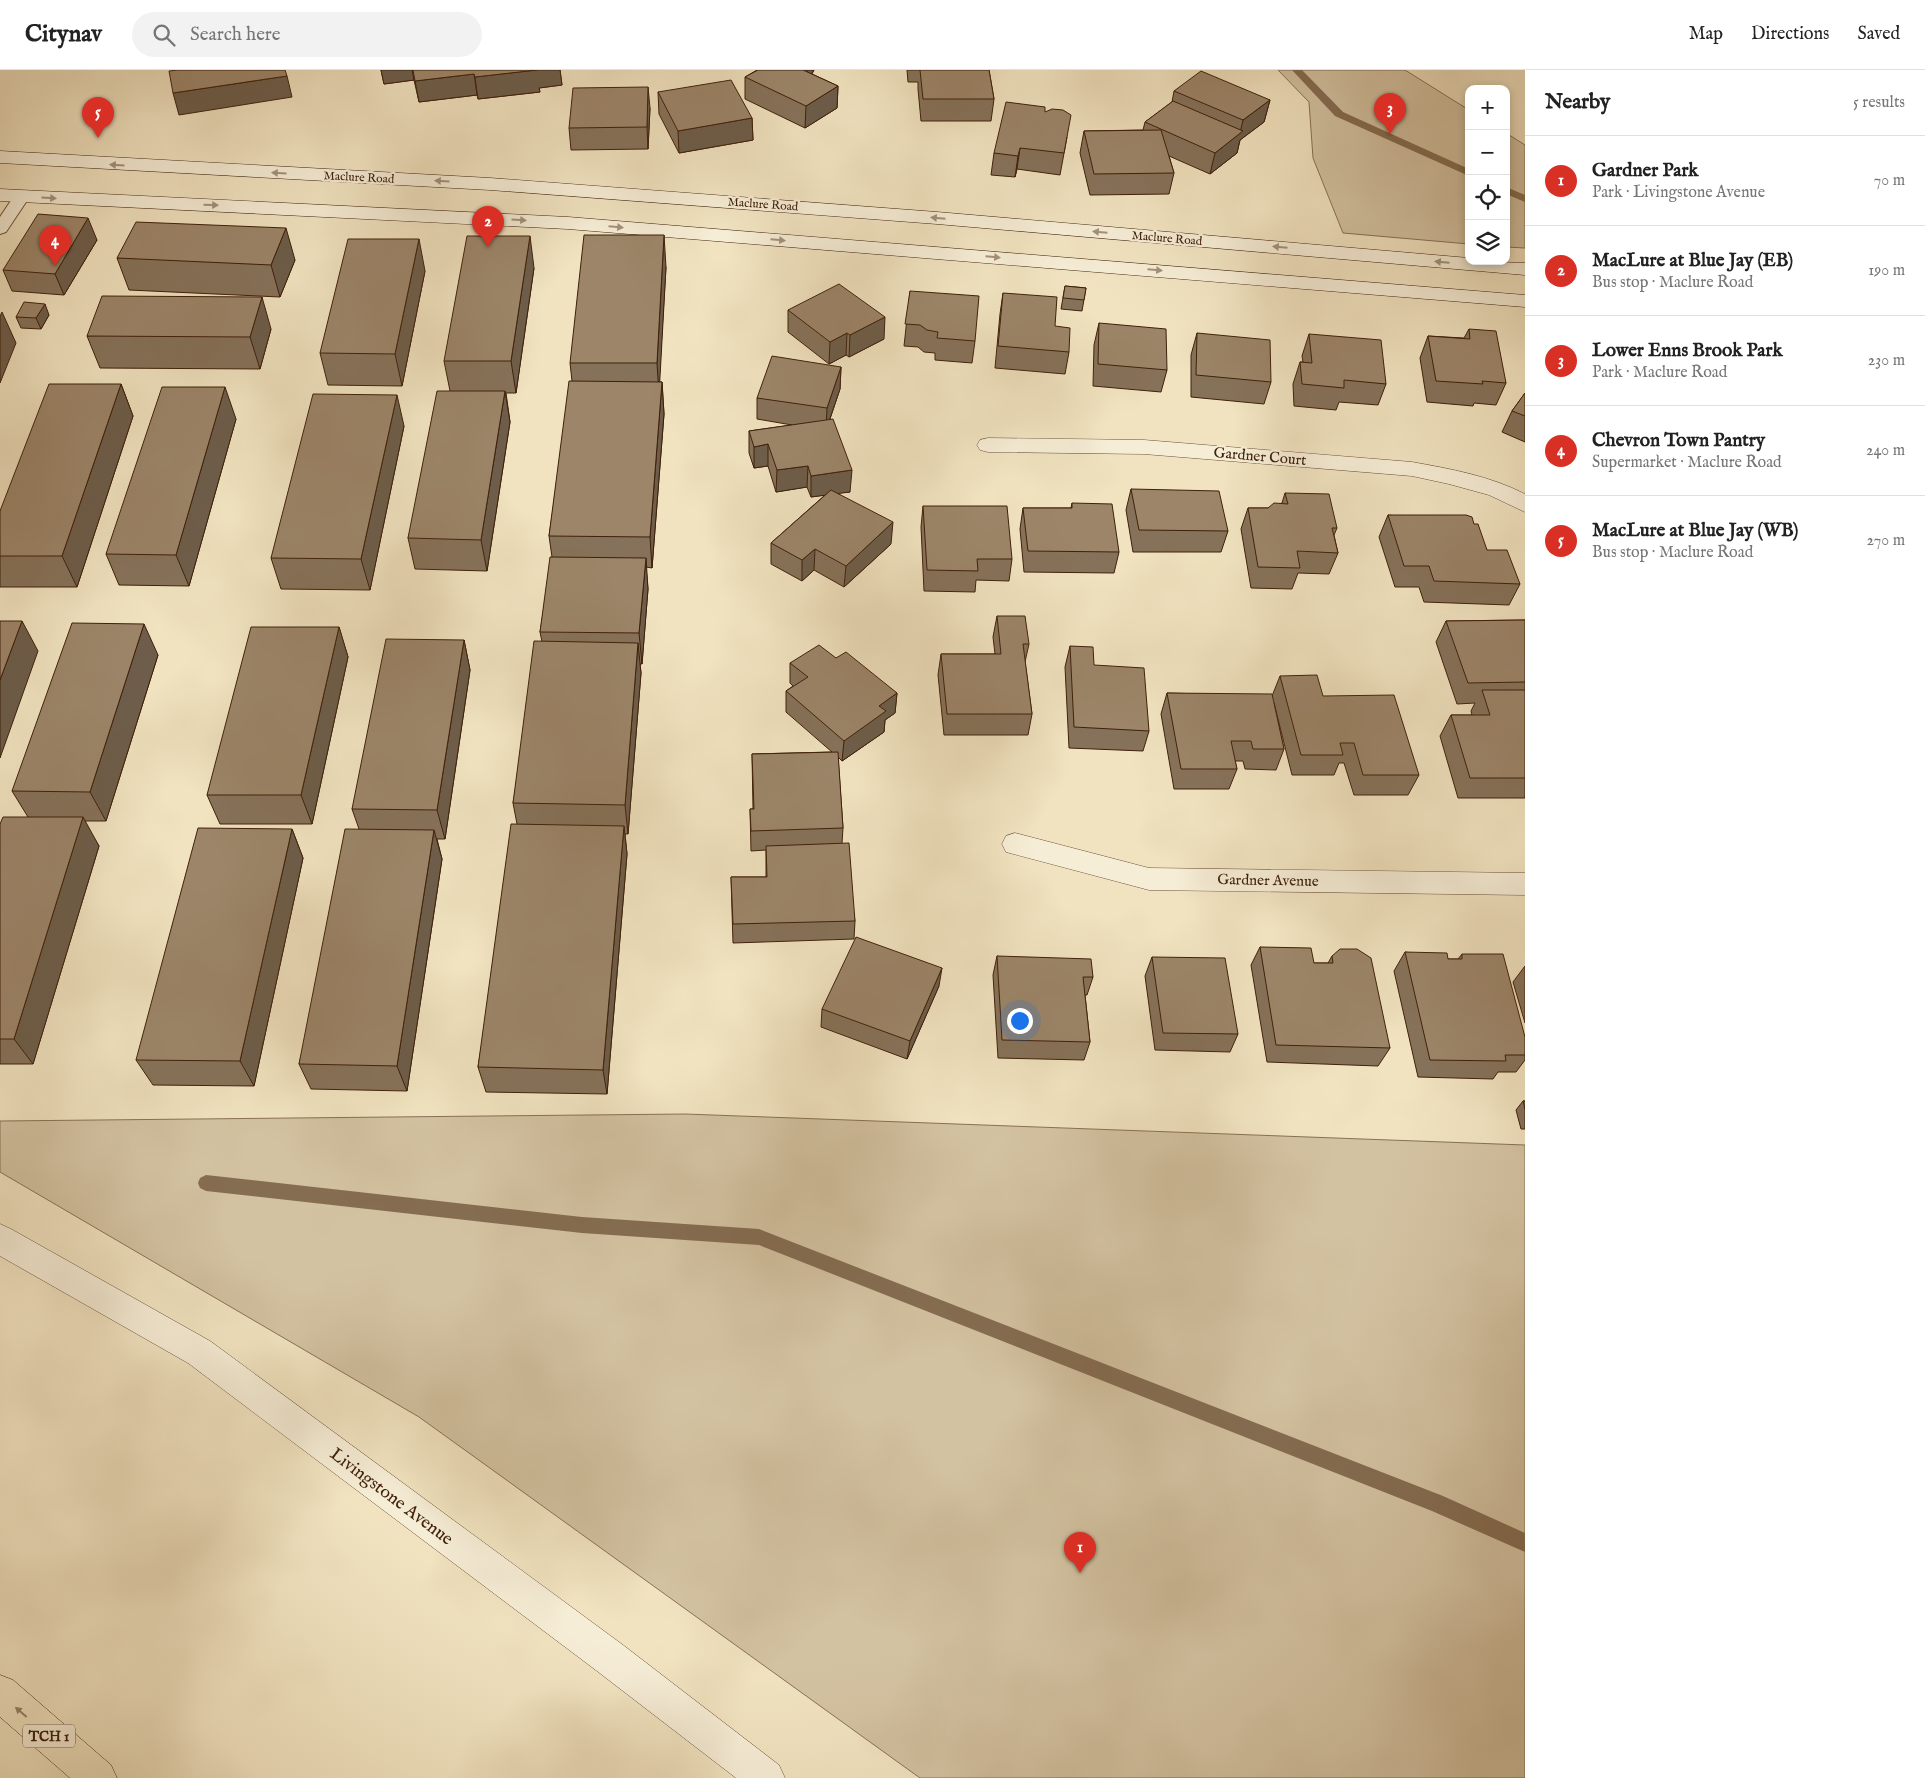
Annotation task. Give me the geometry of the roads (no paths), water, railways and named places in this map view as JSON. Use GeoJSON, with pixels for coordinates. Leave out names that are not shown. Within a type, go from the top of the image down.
{"type":"FeatureCollection","features":[{"type":"Feature","properties":{"kind":"highway","name":"TCH 1"},"geometry":{"type":"LineString","coordinates":[[0,1693],[98,1778]]}},
{"type":"Feature","properties":{"kind":"main road","name":"Maclure Road"},"geometry":{"type":"LineString","coordinates":[[0,157],[490,184],[937,218],[1525,269]]}},
{"type":"Feature","properties":{"kind":"main road"},"geometry":{"type":"LineString","coordinates":[[0,195],[338,210],[568,223],[1525,301]]}},
{"type":"Feature","properties":{"kind":"main road","name":"Gardner Court"},"geometry":{"type":"LineString","coordinates":[[988,445],[1144,447],[1412,469],[1449,476],[1497,489],[1525,504]]}},
{"type":"Feature","properties":{"kind":"main road","name":"Gardner Avenue"},"geometry":{"type":"LineString","coordinates":[[1015,844],[1149,878],[1525,884]]}},
{"type":"Feature","properties":{"kind":"main road","name":"Livingstone Avenue"},"geometry":{"type":"LineString","coordinates":[[0,1239],[199,1352],[610,1658],[766,1778]]}},
{"type":"Feature","properties":{"kind":"lane"},"geometry":{"type":"LineString","coordinates":[[0,229],[22,196]]}},
{"type":"Feature","properties":{"kind":"waterway"},"geometry":{"type":"LineString","coordinates":[[1297,70],[1339,114],[1465,171]]}},
{"type":"Feature","properties":{"kind":"waterway"},"geometry":{"type":"LineString","coordinates":[[1510,192],[1525,199]]}},
{"type":"Feature","properties":{"kind":"waterway"},"geometry":{"type":"LineString","coordinates":[[206,1183],[582,1225],[759,1237],[1436,1503],[1525,1543]]}},
{"type":"Feature","properties":{"kind":"place","name":"Lower Enns Brook Park"},"geometry":{"type":"Point","coordinates":[1390,134]}},
{"type":"Feature","properties":{"kind":"place","name":"MacLure at Blue Jay (WB)"},"geometry":{"type":"Point","coordinates":[98,138]}},
{"type":"Feature","properties":{"kind":"place","name":"MacLure at Blue Jay (EB)"},"geometry":{"type":"Point","coordinates":[488,247]}},
{"type":"Feature","properties":{"kind":"place","name":"Chevron Town Pantry"},"geometry":{"type":"Point","coordinates":[55,266]}},
{"type":"Feature","properties":{"kind":"place","name":"Gardner Park"},"geometry":{"type":"Point","coordinates":[1080,1573]}}]}
